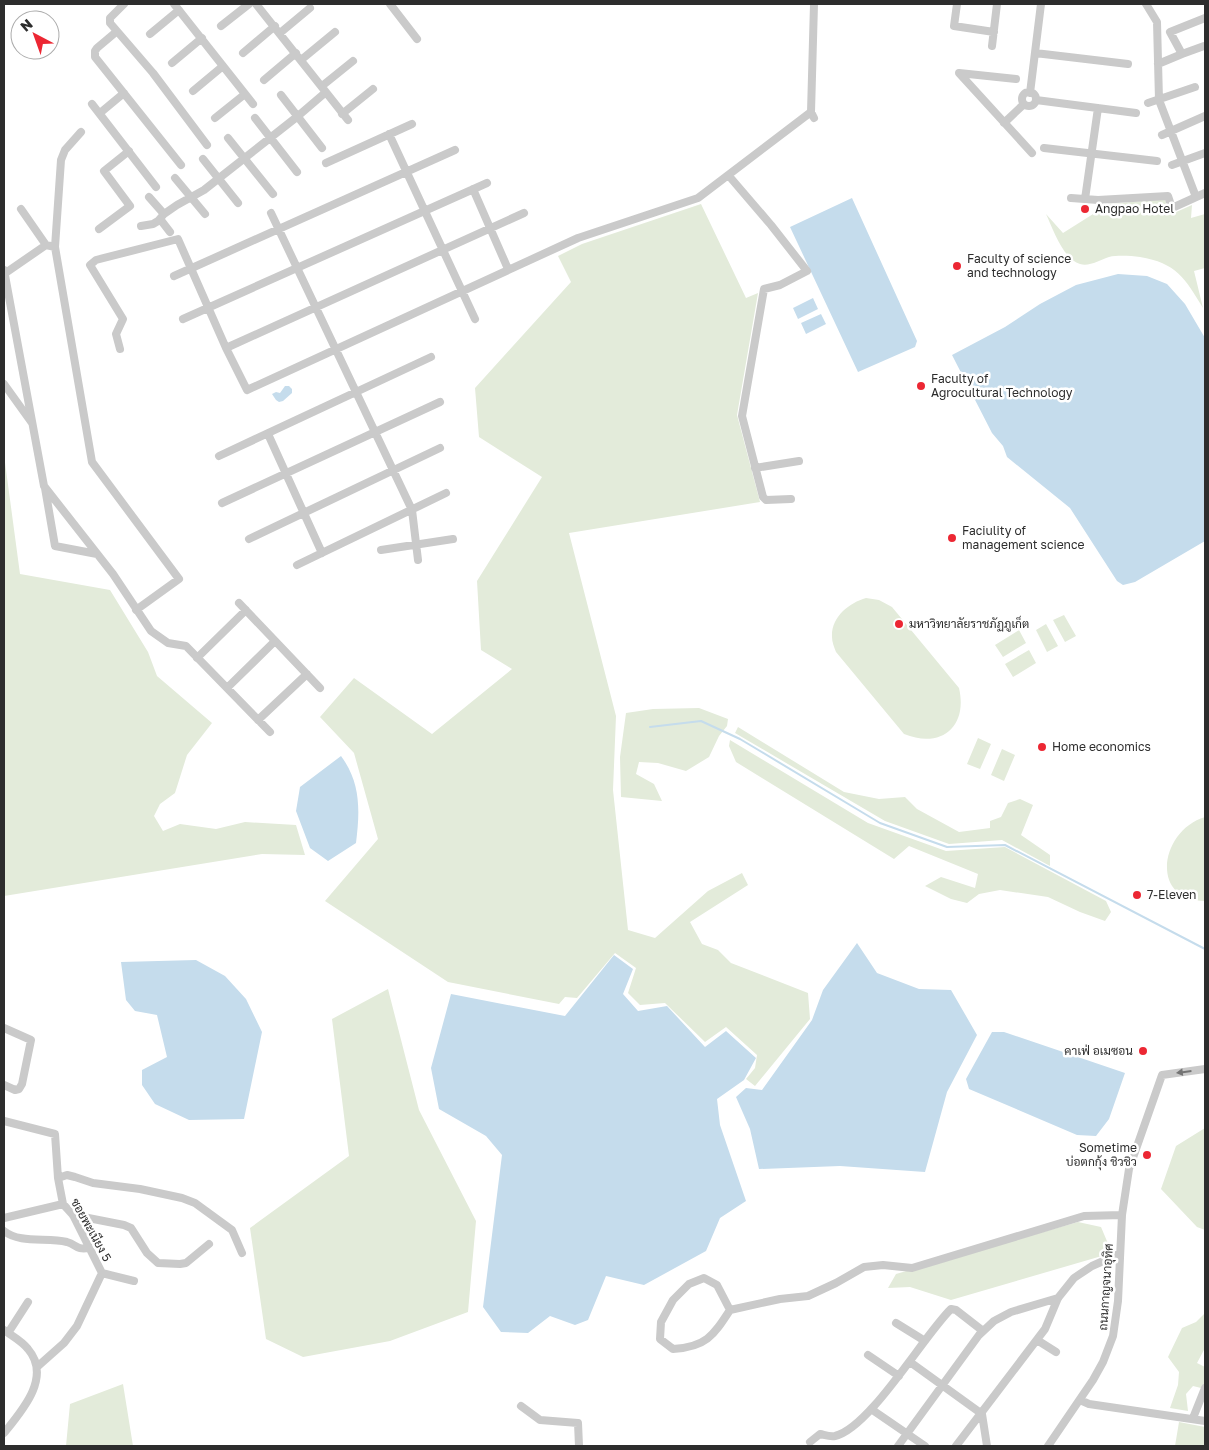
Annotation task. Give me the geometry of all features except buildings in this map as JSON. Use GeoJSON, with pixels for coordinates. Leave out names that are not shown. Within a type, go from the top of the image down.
{"type":"FeatureCollection","features":[{"type":"Feature","properties":{"kind":"street"},"geometry":{"type":"LineString","coordinates":[[124,4],[110,18],[110,23],[153,73],[207,145]]}},
{"type":"Feature","properties":{"kind":"street"},"geometry":{"type":"LineString","coordinates":[[221,26],[249,4]]}},
{"type":"Feature","properties":{"kind":"street"},"geometry":{"type":"LineString","coordinates":[[258,4],[345,117],[373,89]]}},
{"type":"Feature","properties":{"kind":"street"},"geometry":{"type":"LineString","coordinates":[[390,4],[417,39]]}},
{"type":"Feature","properties":{"kind":"street"},"geometry":{"type":"LineString","coordinates":[[120,349],[116,334],[123,319],[90,265],[96,260],[178,239],[226,348],[248,390],[578,238],[698,198],[813,115],[814,4]]}},
{"type":"Feature","properties":{"kind":"street"},"geometry":{"type":"LineString","coordinates":[[957,4],[954,26],[994,32]]}},
{"type":"Feature","properties":{"kind":"street"},"geometry":{"type":"LineString","coordinates":[[992,46],[997,4]]}},
{"type":"Feature","properties":{"kind":"street"},"geometry":{"type":"LineString","coordinates":[[1036,100],[1030,92],[1041,4]]}},
{"type":"Feature","properties":{"kind":"street"},"geometry":{"type":"LineString","coordinates":[[1146,4],[1157,22],[1159,100],[1196,197]]}},
{"type":"Feature","properties":{"kind":"street"},"geometry":{"type":"LineString","coordinates":[[150,34],[177,7],[253,104]]}},
{"type":"Feature","properties":{"kind":"street"},"geometry":{"type":"LineString","coordinates":[[243,53],[310,8]]}},
{"type":"Feature","properties":{"kind":"street"},"geometry":{"type":"LineString","coordinates":[[1182,54],[1170,32],[1205,18]]}},
{"type":"Feature","properties":{"kind":"street"},"geometry":{"type":"LineString","coordinates":[[116,32],[97,48],[95,54],[181,165]]}},
{"type":"Feature","properties":{"kind":"street"},"geometry":{"type":"LineString","coordinates":[[264,80],[335,32]]}},
{"type":"Feature","properties":{"kind":"street"},"geometry":{"type":"LineString","coordinates":[[172,63],[202,38]]}},
{"type":"Feature","properties":{"kind":"street"},"geometry":{"type":"LineString","coordinates":[[1158,64],[1204,46]]}},
{"type":"Feature","properties":{"kind":"street"},"geometry":{"type":"LineString","coordinates":[[1034,53],[1128,64]]}},
{"type":"Feature","properties":{"kind":"street"},"geometry":{"type":"LineString","coordinates":[[141,226],[153,224],[204,190],[298,116],[353,61]]}},
{"type":"Feature","properties":{"kind":"street"},"geometry":{"type":"LineString","coordinates":[[193,91],[224,66]]}},
{"type":"Feature","properties":{"kind":"street"},"geometry":{"type":"LineString","coordinates":[[1016,79],[959,74],[1032,153]]}},
{"type":"Feature","properties":{"kind":"street"},"geometry":{"type":"LineString","coordinates":[[1148,103],[1195,87]]}},
{"type":"Feature","properties":{"kind":"street"},"geometry":{"type":"LineString","coordinates":[[1024,104],[1023,96],[1030,92]]}},
{"type":"Feature","properties":{"kind":"street"},"geometry":{"type":"LineString","coordinates":[[100,113],[124,93]]}},
{"type":"Feature","properties":{"kind":"street"},"geometry":{"type":"LineString","coordinates":[[216,118],[245,94]]}},
{"type":"Feature","properties":{"kind":"street"},"geometry":{"type":"LineString","coordinates":[[281,95],[322,148]]}},
{"type":"Feature","properties":{"kind":"street"},"geometry":{"type":"LineString","coordinates":[[1024,104],[1031,105],[1036,100]]}},
{"type":"Feature","properties":{"kind":"street"},"geometry":{"type":"LineString","coordinates":[[1036,100],[1136,113]]}},
{"type":"Feature","properties":{"kind":"street"},"geometry":{"type":"LineString","coordinates":[[92,104],[156,187]]}},
{"type":"Feature","properties":{"kind":"street"},"geometry":{"type":"LineString","coordinates":[[1004,123],[1024,104]]}},
{"type":"Feature","properties":{"kind":"street"},"geometry":{"type":"LineString","coordinates":[[1085,199],[1098,108]]}},
{"type":"Feature","properties":{"kind":"street"},"geometry":{"type":"LineString","coordinates":[[1162,135],[1205,116]]}},
{"type":"Feature","properties":{"kind":"street"},"geometry":{"type":"LineString","coordinates":[[255,118],[297,172]]}},
{"type":"Feature","properties":{"kind":"street"},"geometry":{"type":"LineString","coordinates":[[326,163],[412,124]]}},
{"type":"Feature","properties":{"kind":"street"},"geometry":{"type":"LineString","coordinates":[[81,132],[65,150],[61,160],[55,247],[92,462],[179,579],[136,610]]}},
{"type":"Feature","properties":{"kind":"street"},"geometry":{"type":"LineString","coordinates":[[389,134],[475,318]]}},
{"type":"Feature","properties":{"kind":"street"},"geometry":{"type":"LineString","coordinates":[[228,138],[273,194]]}},
{"type":"Feature","properties":{"kind":"street"},"geometry":{"type":"LineString","coordinates":[[1044,148],[1156,161]]}},
{"type":"Feature","properties":{"kind":"street"},"geometry":{"type":"LineString","coordinates":[[174,276],[455,150]]}},
{"type":"Feature","properties":{"kind":"street"},"geometry":{"type":"LineString","coordinates":[[100,229],[130,206],[104,170],[128,151]]}},
{"type":"Feature","properties":{"kind":"street"},"geometry":{"type":"LineString","coordinates":[[1172,165],[1205,153]]}},
{"type":"Feature","properties":{"kind":"street"},"geometry":{"type":"LineString","coordinates":[[203,159],[238,203]]}},
{"type":"Feature","properties":{"kind":"street"},"geometry":{"type":"LineString","coordinates":[[729,176],[807,271],[780,285],[764,289],[742,416],[764,499],[791,499]]}},
{"type":"Feature","properties":{"kind":"street"},"geometry":{"type":"LineString","coordinates":[[175,178],[205,214]]}},
{"type":"Feature","properties":{"kind":"street"},"geometry":{"type":"LineString","coordinates":[[183,320],[487,183]]}},
{"type":"Feature","properties":{"kind":"street"},"geometry":{"type":"LineString","coordinates":[[473,189],[508,269]]}},
{"type":"Feature","properties":{"kind":"street"},"geometry":{"type":"LineString","coordinates":[[1071,198],[1098,200],[1168,196],[1172,208],[1205,193]]}},
{"type":"Feature","properties":{"kind":"street"},"geometry":{"type":"LineString","coordinates":[[149,197],[170,232]]}},
{"type":"Feature","properties":{"kind":"street"},"geometry":{"type":"LineString","coordinates":[[21,209],[46,245],[55,247]]}},
{"type":"Feature","properties":{"kind":"street"},"geometry":{"type":"LineString","coordinates":[[271,213],[412,510],[418,560]]}},
{"type":"Feature","properties":{"kind":"street"},"geometry":{"type":"LineString","coordinates":[[226,348],[524,213]]}},
{"type":"Feature","properties":{"kind":"street"},"geometry":{"type":"LineString","coordinates":[[46,245],[4,272],[55,546],[97,554]]}},
{"type":"Feature","properties":{"kind":"street"},"geometry":{"type":"LineString","coordinates":[[219,456],[431,357]]}},
{"type":"Feature","properties":{"kind":"street"},"geometry":{"type":"LineString","coordinates":[[4,384],[33,425]]}},
{"type":"Feature","properties":{"kind":"street"},"geometry":{"type":"LineString","coordinates":[[222,503],[440,402]]}},
{"type":"Feature","properties":{"kind":"street"},"geometry":{"type":"LineString","coordinates":[[268,434],[322,553]]}},
{"type":"Feature","properties":{"kind":"street"},"geometry":{"type":"LineString","coordinates":[[249,539],[440,448]]}},
{"type":"Feature","properties":{"kind":"street"},"geometry":{"type":"LineString","coordinates":[[755,468],[800,461]]}},
{"type":"Feature","properties":{"kind":"street"},"geometry":{"type":"LineString","coordinates":[[44,486],[113,574],[151,631],[168,642],[186,646],[270,732]]}},
{"type":"Feature","properties":{"kind":"street"},"geometry":{"type":"LineString","coordinates":[[297,565],[446,493]]}},
{"type":"Feature","properties":{"kind":"street"},"geometry":{"type":"LineString","coordinates":[[381,550],[453,539]]}},
{"type":"Feature","properties":{"kind":"street"},"geometry":{"type":"LineString","coordinates":[[239,603],[320,688]]}},
{"type":"Feature","properties":{"kind":"street"},"geometry":{"type":"LineString","coordinates":[[197,658],[246,610]]}},
{"type":"Feature","properties":{"kind":"street"},"geometry":{"type":"LineString","coordinates":[[227,688],[275,641]]}},
{"type":"Feature","properties":{"kind":"street"},"geometry":{"type":"LineString","coordinates":[[258,720],[307,674]]}},
{"type":"Feature","properties":{"kind":"street"},"geometry":{"type":"LineString","coordinates":[[4,1028],[31,1040],[22,1084],[19,1089],[15,1090],[4,1085]]}},
{"type":"Feature","properties":{"kind":"street","name":"ถนนกาญจนาอุทิศ"},"geometry":{"type":"LineString","coordinates":[[1048,1446],[1080,1400],[1103,1362],[1113,1336],[1118,1301],[1122,1215],[1129,1169],[1162,1075],[1205,1069]]}},
{"type":"Feature","properties":{"kind":"street","name":"ซอยพะเนียง 5"},"geometry":{"type":"LineString","coordinates":[[4,1121],[55,1134],[62,1204],[73,1215],[102,1272],[77,1326],[64,1342],[37,1367]]}},
{"type":"Feature","properties":{"kind":"street"},"geometry":{"type":"LineString","coordinates":[[58,1178],[75,1177],[93,1183],[140,1189],[182,1198],[195,1204],[232,1230],[242,1253]]}},
{"type":"Feature","properties":{"kind":"street"},"geometry":{"type":"LineString","coordinates":[[4,1218],[62,1204]]}},
{"type":"Feature","properties":{"kind":"street"},"geometry":{"type":"LineString","coordinates":[[73,1215],[131,1228],[147,1253],[158,1262],[186,1263],[209,1244]]}},
{"type":"Feature","properties":{"kind":"street"},"geometry":{"type":"LineString","coordinates":[[730,1310],[717,1285],[704,1278],[689,1284],[674,1300],[661,1322],[660,1339],[673,1349],[701,1344],[718,1328],[730,1310],[808,1296],[864,1267],[883,1265],[912,1268],[1084,1216],[1122,1215]]}},
{"type":"Feature","properties":{"kind":"street"},"geometry":{"type":"LineString","coordinates":[[4,1231],[14,1237],[68,1242],[80,1249],[89,1248]]}},
{"type":"Feature","properties":{"kind":"street"},"geometry":{"type":"LineString","coordinates":[[956,1446],[1045,1329],[1058,1298],[1074,1278],[1092,1266],[1119,1254]]}},
{"type":"Feature","properties":{"kind":"street"},"geometry":{"type":"LineString","coordinates":[[102,1272],[134,1280]]}},
{"type":"Feature","properties":{"kind":"street"},"geometry":{"type":"LineString","coordinates":[[898,1446],[983,1331],[994,1321],[1011,1312],[1058,1298]]}},
{"type":"Feature","properties":{"kind":"street"},"geometry":{"type":"LineString","coordinates":[[4,1433],[27,1402],[36,1382],[37,1367],[33,1356],[27,1348],[6,1332],[28,1302]]}},
{"type":"Feature","properties":{"kind":"street"},"geometry":{"type":"LineString","coordinates":[[810,1442],[820,1434],[834,1436],[848,1430],[871,1408],[899,1376],[951,1309],[956,1310],[983,1331]]}},
{"type":"Feature","properties":{"kind":"street"},"geometry":{"type":"LineString","coordinates":[[896,1323],[925,1341]]}},
{"type":"Feature","properties":{"kind":"street"},"geometry":{"type":"LineString","coordinates":[[1037,1340],[1056,1352]]}},
{"type":"Feature","properties":{"kind":"street"},"geometry":{"type":"LineString","coordinates":[[868,1356],[899,1376]]}},
{"type":"Feature","properties":{"kind":"street"},"geometry":{"type":"LineString","coordinates":[[910,1362],[982,1414],[987,1446]]}},
{"type":"Feature","properties":{"kind":"street"},"geometry":{"type":"LineString","coordinates":[[1193,1418],[1205,1388]]}},
{"type":"Feature","properties":{"kind":"street"},"geometry":{"type":"LineString","coordinates":[[1080,1400],[1089,1404],[1205,1421]]}},
{"type":"Feature","properties":{"kind":"street"},"geometry":{"type":"LineString","coordinates":[[521,1406],[540,1420],[576,1422],[579,1425],[579,1446]]}},
{"type":"Feature","properties":{"kind":"street"},"geometry":{"type":"LineString","coordinates":[[871,1408],[925,1446]]}},
{"type":"Feature","properties":{"kind":"green space"},"geometry":{"type":"Polygon","coordinates":[[[1165,199],[1169,211],[1174,213],[1192,205],[1191,218],[1205,214],[1205,268],[1194,271],[1203,308],[1185,280],[1162,263],[1140,257],[1124,256],[1109,257],[1087,265],[1074,261],[1059,243],[1046,214],[1063,233],[1109,204],[1165,199]]]}},
{"type":"Feature","properties":{"kind":"green space"},"geometry":{"type":"Polygon","coordinates":[[[701,204],[746,298],[758,293],[737,415],[760,502],[569,533],[616,716],[613,790],[628,930],[655,938],[708,891],[742,873],[748,885],[690,922],[702,944],[718,950],[731,963],[808,993],[810,1019],[755,1086],[746,1079],[755,1068],[757,1055],[726,1027],[705,1042],[665,1003],[640,1005],[628,993],[636,968],[615,953],[577,998],[565,997],[559,1004],[448,982],[325,901],[378,839],[354,753],[320,717],[354,678],[432,734],[512,669],[481,650],[477,581],[542,477],[479,437],[475,388],[571,282],[558,256],[582,244],[701,204]]]}},
{"type":"Feature","properties":{"kind":"green space"},"geometry":{"type":"Polygon","coordinates":[[[4,455],[20,574],[110,590],[148,652],[157,676],[212,723],[187,755],[175,793],[160,804],[154,816],[163,831],[180,824],[216,829],[245,822],[296,825],[305,855],[262,854],[4,896],[4,455]]]}},
{"type":"Feature","properties":{"kind":"green space"},"geometry":{"type":"Polygon","coordinates":[[[866,598],[879,600],[892,607],[959,688],[961,702],[959,714],[955,724],[949,731],[929,739],[904,734],[836,652],[832,639],[832,630],[838,617],[853,603],[866,598]]]}},
{"type":"Feature","properties":{"kind":"green space"},"geometry":{"type":"Polygon","coordinates":[[[1064,615],[1076,636],[1065,642],[1053,620],[1064,615]]]}},
{"type":"Feature","properties":{"kind":"green space"},"geometry":{"type":"Polygon","coordinates":[[[1046,624],[1058,646],[1047,652],[1036,630],[1046,624]]]}},
{"type":"Feature","properties":{"kind":"green space"},"geometry":{"type":"Polygon","coordinates":[[[1019,630],[1026,643],[1003,657],[995,645],[1019,630]]]}},
{"type":"Feature","properties":{"kind":"green space"},"geometry":{"type":"Polygon","coordinates":[[[1029,650],[1036,663],[1013,677],[1005,664],[1029,650]]]}},
{"type":"Feature","properties":{"kind":"green space"},"geometry":{"type":"Polygon","coordinates":[[[699,708],[728,719],[727,726],[719,736],[709,757],[686,771],[658,763],[639,762],[636,774],[654,784],[662,801],[621,797],[620,757],[626,713],[653,709],[699,708]]]}},
{"type":"Feature","properties":{"kind":"green space"},"geometry":{"type":"Polygon","coordinates":[[[738,727],[844,792],[879,799],[905,797],[917,809],[959,832],[990,828],[990,821],[1001,817],[1008,803],[1020,799],[1033,805],[1021,835],[1050,855],[1050,866],[1002,840],[949,844],[885,821],[735,733],[738,727]]]}},
{"type":"Feature","properties":{"kind":"green space"},"geometry":{"type":"Polygon","coordinates":[[[978,738],[991,744],[980,769],[967,764],[978,738]]]}},
{"type":"Feature","properties":{"kind":"green space"},"geometry":{"type":"Polygon","coordinates":[[[730,740],[868,823],[946,851],[1005,847],[1106,901],[1111,912],[1105,921],[1048,897],[1000,890],[979,894],[967,903],[951,899],[925,886],[941,877],[975,888],[978,874],[909,846],[894,859],[736,762],[729,746],[730,740]]]}},
{"type":"Feature","properties":{"kind":"green space"},"geometry":{"type":"Polygon","coordinates":[[[1002,749],[1015,755],[1004,781],[991,775],[1002,749]]]}},
{"type":"Feature","properties":{"kind":"green space"},"geometry":{"type":"Polygon","coordinates":[[[1205,817],[1205,901],[1187,898],[1175,889],[1168,877],[1167,864],[1171,849],[1178,835],[1190,824],[1205,817]]]}},
{"type":"Feature","properties":{"kind":"green space"},"geometry":{"type":"Polygon","coordinates":[[[388,989],[419,1110],[476,1221],[468,1312],[390,1341],[303,1357],[266,1339],[250,1228],[349,1156],[332,1019],[388,989]]]}},
{"type":"Feature","properties":{"kind":"green space"},"geometry":{"type":"Polygon","coordinates":[[[1205,1128],[1205,1230],[1197,1227],[1161,1189],[1176,1146],[1205,1128]]]}},
{"type":"Feature","properties":{"kind":"green space"},"geometry":{"type":"Polygon","coordinates":[[[1078,1222],[1101,1227],[1112,1253],[951,1300],[910,1287],[888,1288],[896,1274],[1078,1222]]]}},
{"type":"Feature","properties":{"kind":"green space"},"geometry":{"type":"Polygon","coordinates":[[[1205,1313],[1205,1348],[1197,1363],[1205,1367],[1205,1384],[1201,1388],[1193,1386],[1186,1394],[1188,1411],[1170,1408],[1178,1385],[1179,1372],[1168,1357],[1182,1328],[1196,1322],[1205,1313]]]}},
{"type":"Feature","properties":{"kind":"green space"},"geometry":{"type":"Polygon","coordinates":[[[123,1384],[133,1446],[66,1446],[70,1404],[123,1384]]]}},
{"type":"Feature","properties":{"kind":"green space"},"geometry":{"type":"Polygon","coordinates":[[[1179,1422],[1205,1427],[1205,1446],[1175,1446],[1179,1422]]]}},
{"type":"Feature","properties":{"kind":"water"},"geometry":{"type":"Polygon","coordinates":[[[852,198],[917,341],[915,347],[858,372],[790,227],[852,198]]]}},
{"type":"Feature","properties":{"kind":"water"},"geometry":{"type":"Polygon","coordinates":[[[1118,274],[1147,276],[1167,284],[1185,304],[1205,338],[1205,541],[1135,582],[1123,585],[1117,581],[1070,508],[1007,457],[1003,446],[992,433],[952,355],[1005,327],[1040,304],[1076,285],[1118,274]]]}},
{"type":"Feature","properties":{"kind":"water"},"geometry":{"type":"Polygon","coordinates":[[[813,298],[818,309],[798,319],[793,308],[813,298]]]}},
{"type":"Feature","properties":{"kind":"water"},"geometry":{"type":"Polygon","coordinates":[[[821,314],[826,324],[806,334],[801,323],[821,314]]]}},
{"type":"Feature","properties":{"kind":"water"},"geometry":{"type":"Polygon","coordinates":[[[285,386],[289,386],[292,389],[292,393],[279,402],[272,394],[280,393],[285,386]]]}},
{"type":"Feature","properties":{"kind":"water"},"geometry":{"type":"Polygon","coordinates":[[[341,756],[348,766],[358,798],[356,843],[328,861],[310,848],[296,811],[300,787],[341,756]]]}},
{"type":"Feature","properties":{"kind":"water"},"geometry":{"type":"Polygon","coordinates":[[[857,943],[877,973],[919,989],[951,990],[977,1035],[947,1092],[925,1172],[840,1166],[759,1169],[750,1129],[736,1097],[746,1088],[762,1090],[812,1020],[823,990],[857,943]]]}},
{"type":"Feature","properties":{"kind":"water"},"geometry":{"type":"Polygon","coordinates":[[[614,955],[633,969],[623,994],[638,1011],[667,1006],[705,1047],[726,1031],[756,1058],[744,1080],[717,1099],[720,1125],[746,1201],[720,1218],[706,1251],[644,1285],[606,1276],[588,1320],[575,1325],[550,1316],[528,1333],[501,1332],[483,1307],[502,1155],[486,1136],[439,1109],[431,1068],[451,994],[565,1016],[614,955]]]}},
{"type":"Feature","properties":{"kind":"water"},"geometry":{"type":"Polygon","coordinates":[[[196,960],[225,976],[246,999],[262,1032],[244,1119],[189,1120],[155,1104],[142,1085],[142,1070],[167,1057],[157,1015],[135,1011],[126,1000],[121,962],[196,960]]]}},
{"type":"Feature","properties":{"kind":"water"},"geometry":{"type":"Polygon","coordinates":[[[992,1032],[1004,1032],[1125,1073],[1109,1119],[1096,1136],[1077,1135],[969,1089],[966,1079],[992,1032]]]}},
{"type":"Feature","properties":{"kind":"waterway"},"geometry":{"type":"LineString","coordinates":[[650,727],[701,721],[740,739],[880,823],[947,847],[1005,845],[1205,949]]}},
{"type":"Feature","properties":{"kind":"place","name":"Angpao Hotel"},"geometry":{"type":"Point","coordinates":[1085,209]}},
{"type":"Feature","properties":{"kind":"place","name":"Faculty of science and technology"},"geometry":{"type":"Point","coordinates":[957,266]}},
{"type":"Feature","properties":{"kind":"place","name":"Faculty of Agrocultural Technology"},"geometry":{"type":"Point","coordinates":[921,386]}},
{"type":"Feature","properties":{"kind":"place","name":"Faciulity of management science"},"geometry":{"type":"Point","coordinates":[952,538]}},
{"type":"Feature","properties":{"kind":"place","name":"มหาวิทยาลัยราชภัฏภูเก็ต"},"geometry":{"type":"Point","coordinates":[899,624]}},
{"type":"Feature","properties":{"kind":"place","name":"Home economics"},"geometry":{"type":"Point","coordinates":[1042,747]}},
{"type":"Feature","properties":{"kind":"place","name":"7-Eleven"},"geometry":{"type":"Point","coordinates":[1137,895]}},
{"type":"Feature","properties":{"kind":"place","name":"คาเฟ่ อเมซอน"},"geometry":{"type":"Point","coordinates":[1143,1051]}},
{"type":"Feature","properties":{"kind":"place","name":"Sometime บ่อตกกุ้ง ชิวชิว"},"geometry":{"type":"Point","coordinates":[1147,1155]}}]}
